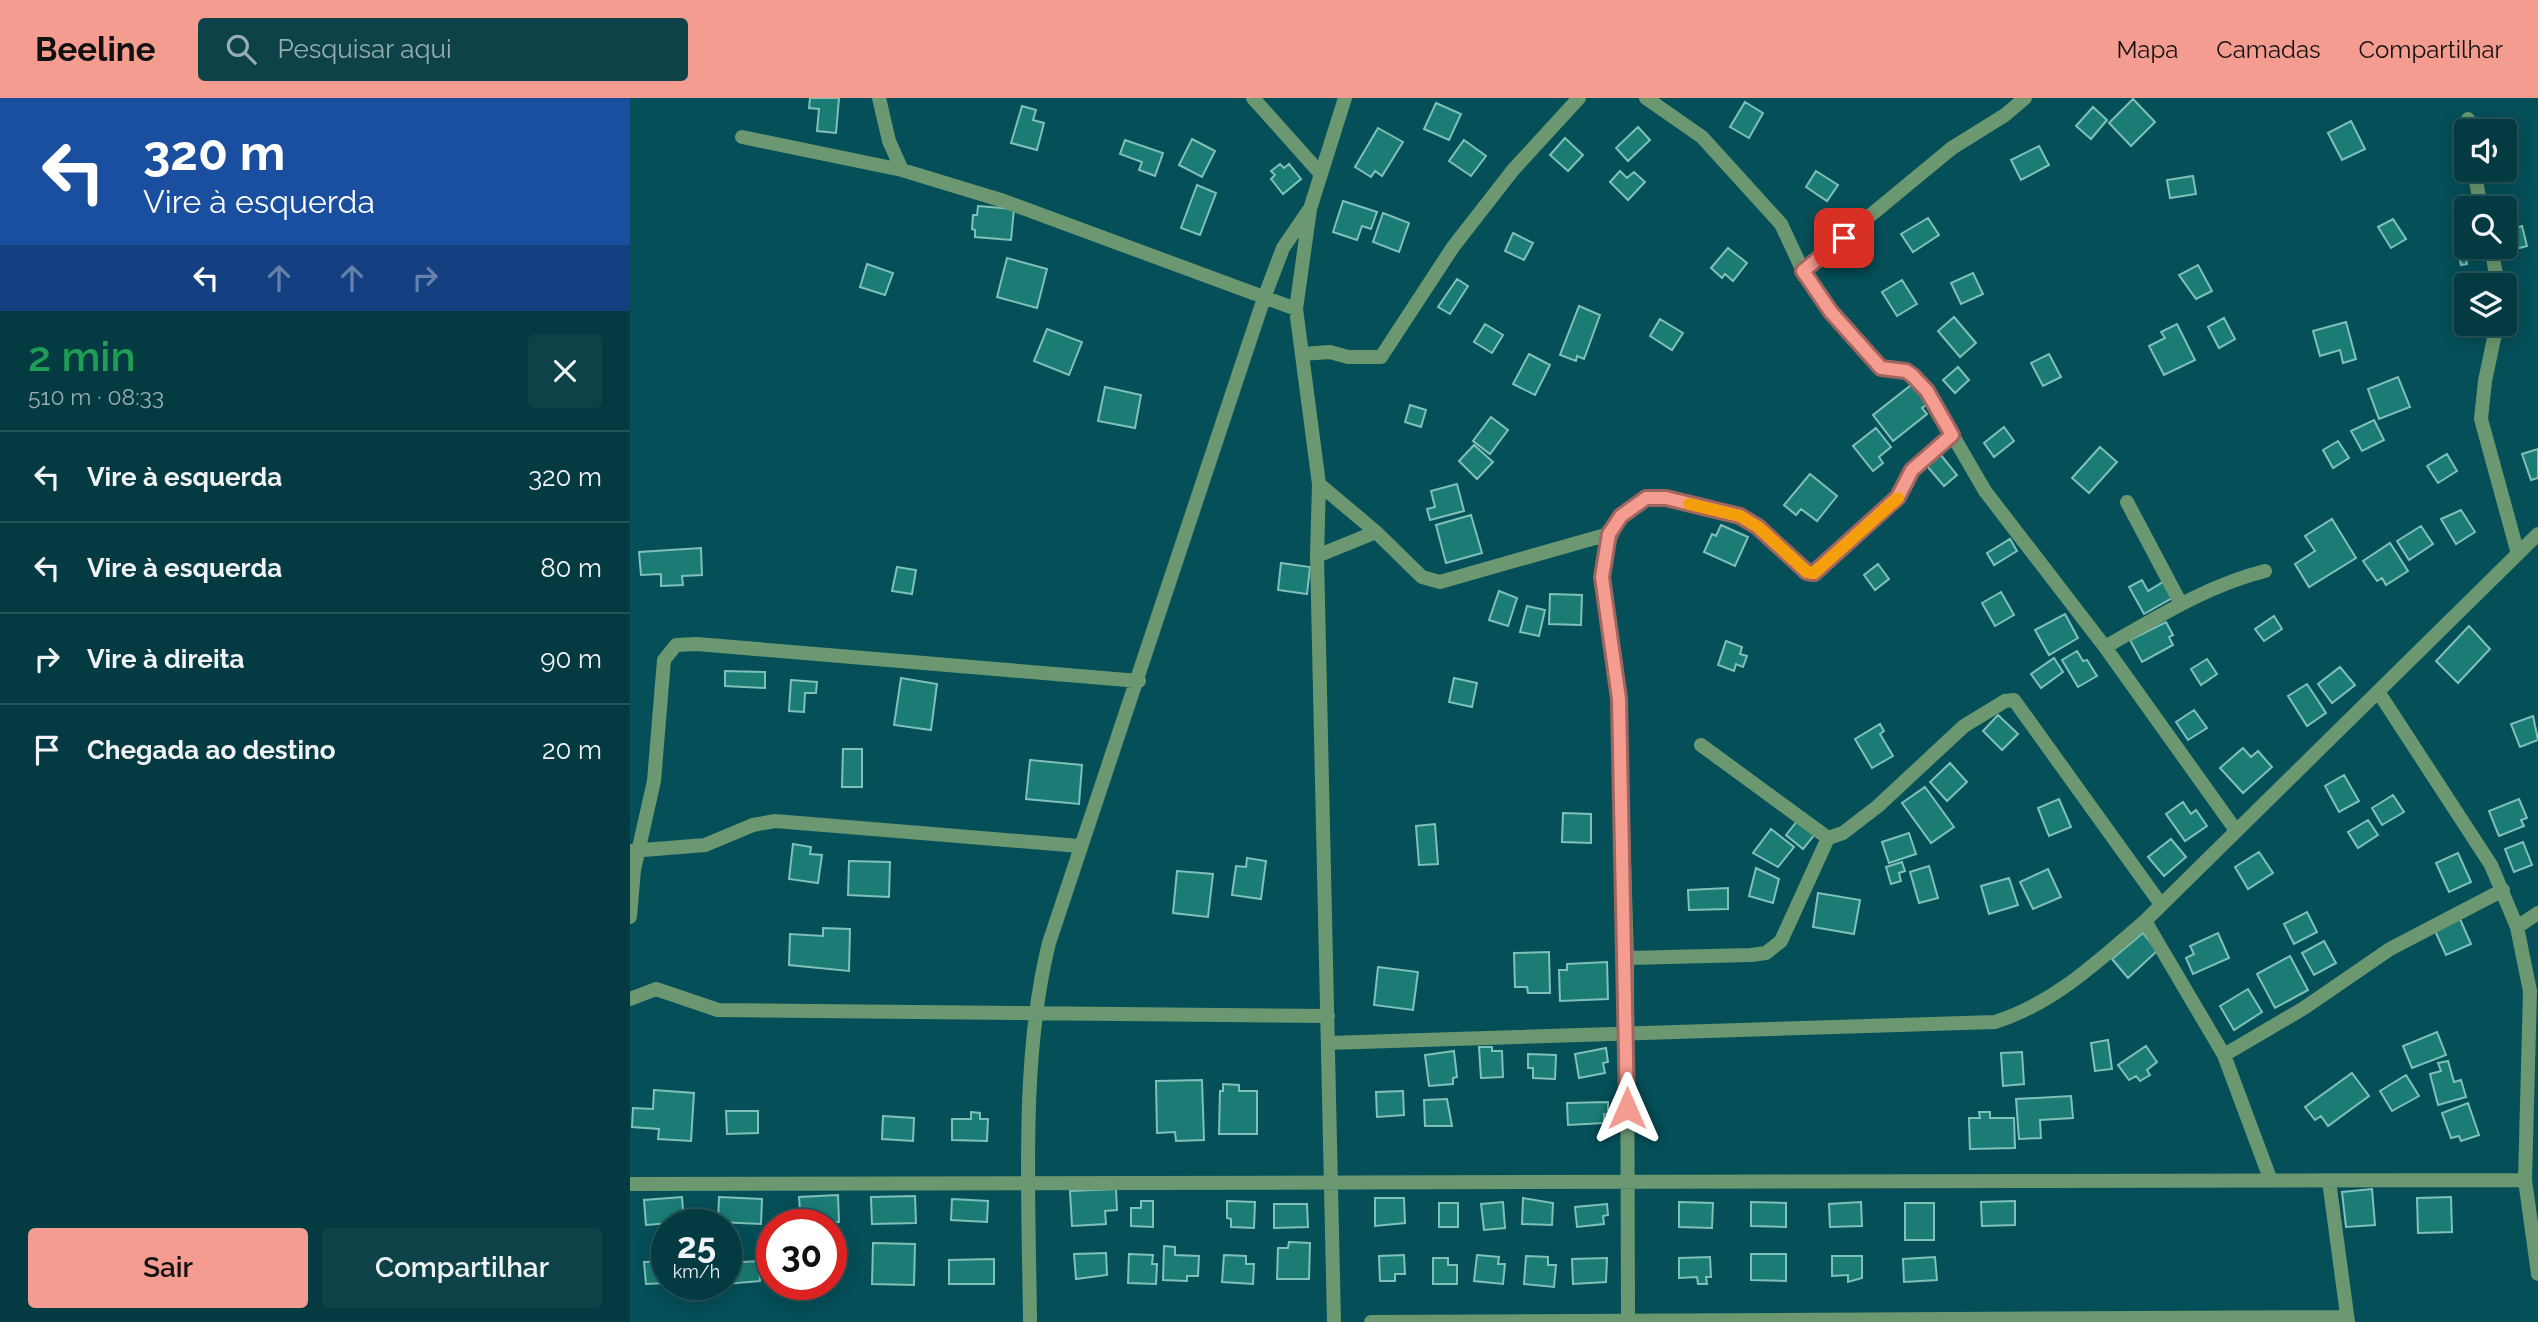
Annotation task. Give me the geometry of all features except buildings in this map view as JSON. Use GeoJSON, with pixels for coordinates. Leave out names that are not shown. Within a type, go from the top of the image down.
{"type":"FeatureCollection","features":[{"type":"Feature","properties":{"kind":"street"},"geometry":{"type":"LineString","coordinates":[[879,98],[889,141],[902,170]]}},
{"type":"Feature","properties":{"kind":"street"},"geometry":{"type":"LineString","coordinates":[[1253,98],[1320,173]]}},
{"type":"Feature","properties":{"kind":"street"},"geometry":{"type":"LineString","coordinates":[[1334,1322],[1317,556],[1319,484],[1296,309],[1310,209],[1345,98]]}},
{"type":"Feature","properties":{"kind":"street"},"geometry":{"type":"LineString","coordinates":[[1301,354],[1329,352],[1348,357],[1381,357],[1453,247],[1513,170],[1579,98]]}},
{"type":"Feature","properties":{"kind":"street"},"geometry":{"type":"LineString","coordinates":[[1646,98],[1702,137],[1781,224],[1803,271],[1831,312],[1881,368],[1906,371],[1927,391],[1985,491],[2105,647],[2235,829]]}},
{"type":"Feature","properties":{"kind":"street"},"geometry":{"type":"LineString","coordinates":[[1803,271],[1952,149],[2005,115],[2025,98]]}},
{"type":"Feature","properties":{"kind":"street"},"geometry":{"type":"LineString","coordinates":[[742,137],[902,170],[1004,201],[1296,309]]}},
{"type":"Feature","properties":{"kind":"street"},"geometry":{"type":"LineString","coordinates":[[1030,1322],[1029,1184],[1034,1012],[1049,943],[1079,846],[1139,681],[1264,298],[1283,248],[1310,209]]}},
{"type":"Feature","properties":{"kind":"street"},"geometry":{"type":"LineString","coordinates":[[2494,336],[2485,381],[2481,419],[2518,554]]}},
{"type":"Feature","properties":{"kind":"street"},"geometry":{"type":"LineString","coordinates":[[1628,1321],[1626,958],[1619,699],[1602,577],[1609,534],[1621,516],[1646,498],[1666,498],[1740,516],[1758,527],[1807,572],[1814,573],[1898,497],[1912,470],[1952,435]]}},
{"type":"Feature","properties":{"kind":"street"},"geometry":{"type":"LineString","coordinates":[[1319,484],[1376,531],[1422,577],[1440,582],[1609,534]]}},
{"type":"Feature","properties":{"kind":"street"},"geometry":{"type":"LineString","coordinates":[[2127,502],[2181,604]]}},
{"type":"Feature","properties":{"kind":"street"},"geometry":{"type":"LineString","coordinates":[[1317,556],[1376,531]]}},
{"type":"Feature","properties":{"kind":"street"},"geometry":{"type":"LineString","coordinates":[[1328,1042],[1995,1022],[2025,1013],[2047,1001],[2145,921],[2160,902],[2379,692],[2538,534]]}},
{"type":"Feature","properties":{"kind":"street"},"geometry":{"type":"LineString","coordinates":[[2105,647],[2181,604],[2265,570]]}},
{"type":"Feature","properties":{"kind":"street"},"geometry":{"type":"LineString","coordinates":[[630,918],[634,851],[654,781],[664,660],[676,645],[684,643],[1139,681]]}},
{"type":"Feature","properties":{"kind":"street"},"geometry":{"type":"LineString","coordinates":[[2379,692],[2491,865],[2517,927],[2534,991],[2525,1180],[2538,1274]]}},
{"type":"Feature","properties":{"kind":"street"},"geometry":{"type":"LineString","coordinates":[[1626,958],[1751,955],[1774,949],[1781,942],[1828,838],[1843,833],[1863,818],[1964,726],[2005,701],[2014,701],[2160,902]]}},
{"type":"Feature","properties":{"kind":"street"},"geometry":{"type":"LineString","coordinates":[[1701,745],[1828,838]]}},
{"type":"Feature","properties":{"kind":"street"},"geometry":{"type":"LineString","coordinates":[[634,851],[705,845],[753,825],[775,821],[1079,846]]}},
{"type":"Feature","properties":{"kind":"street"},"geometry":{"type":"LineString","coordinates":[[2224,1055],[2304,1008],[2390,948],[2503,890]]}},
{"type":"Feature","properties":{"kind":"street"},"geometry":{"type":"LineString","coordinates":[[2517,927],[2538,913]]}},
{"type":"Feature","properties":{"kind":"street"},"geometry":{"type":"LineString","coordinates":[[2145,921],[2224,1055],[2271,1181]]}},
{"type":"Feature","properties":{"kind":"street"},"geometry":{"type":"LineString","coordinates":[[630,999],[656,989],[718,1010],[1328,1016]]}},
{"type":"Feature","properties":{"kind":"street"},"geometry":{"type":"LineString","coordinates":[[630,1184],[2525,1180]]}},
{"type":"Feature","properties":{"kind":"street"},"geometry":{"type":"LineString","coordinates":[[1371,1322],[2348,1319],[2329,1181]]}},
{"type":"Feature","properties":{"kind":"slow traffic"},"geometry":{"type":"LineString","coordinates":[[1689,504],[1740,516],[1758,527],[1807,572],[1814,573],[1820,571],[1898,498]]}},
{"type":"Feature","properties":{"kind":"route"},"geometry":{"type":"LineString","coordinates":[[1627,1108],[1619,699],[1602,577],[1606,546],[1609,534],[1621,516],[1646,498],[1666,498],[1740,516],[1758,527],[1807,572],[1814,573],[1820,571],[1898,497],[1912,470],[1952,435],[1927,391],[1906,371],[1881,368],[1831,312],[1803,271],[1844,238]]}}]}
